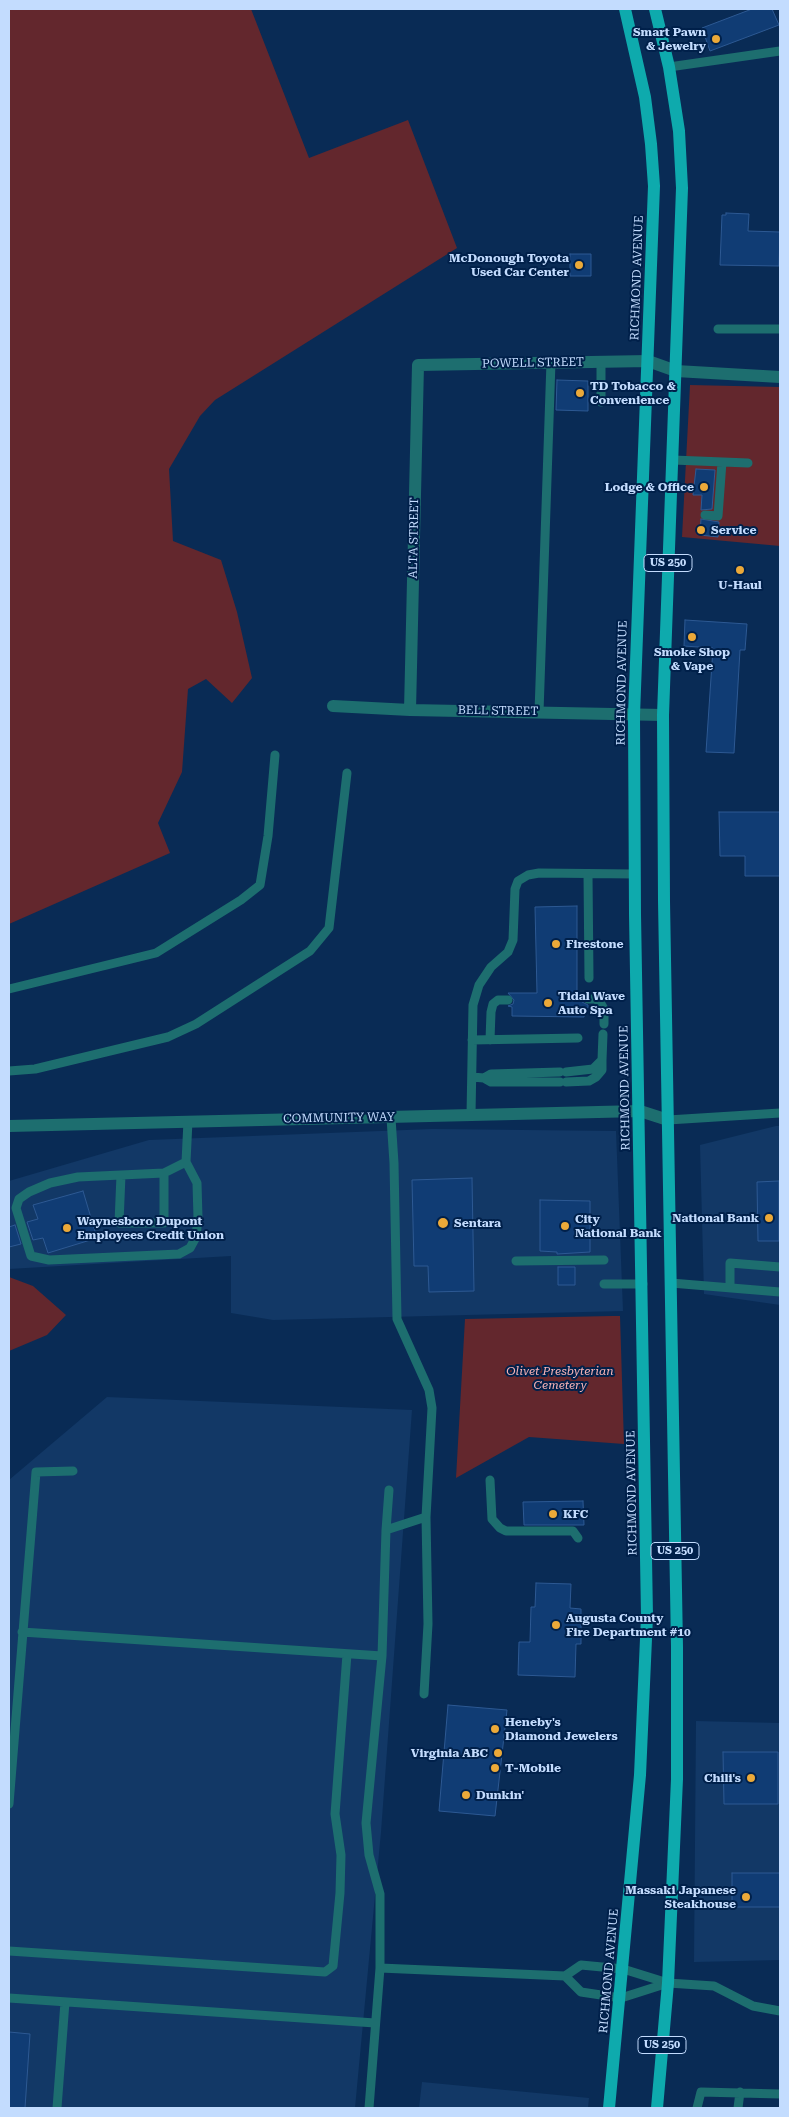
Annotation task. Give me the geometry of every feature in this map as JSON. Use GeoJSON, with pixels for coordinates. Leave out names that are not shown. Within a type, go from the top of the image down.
{"type":"FeatureCollection","features":[{"type":"Feature","properties":{"kind":"main road","name":"RICHMOND AVENUE"},"geometry":{"type":"LineString","coordinates":[[610,2108],[640,1774],[647,1616],[634,715],[654,186],[645,96],[625,9]]}},
{"type":"Feature","properties":{"kind":"main road","name":"US 250"},"geometry":{"type":"LineString","coordinates":[[655,9],[669,68],[680,131],[682,188],[663,715],[677,1779],[668,1983],[657,2108]]}},
{"type":"Feature","properties":{"kind":"street","name":"POWELL STREET"},"geometry":{"type":"LineString","coordinates":[[418,365],[648,361]]}},
{"type":"Feature","properties":{"kind":"street"},"geometry":{"type":"LineString","coordinates":[[648,361],[676,371],[780,377]]}},
{"type":"Feature","properties":{"kind":"street","name":"ALTA STREET"},"geometry":{"type":"LineString","coordinates":[[410,710],[418,365]]}},
{"type":"Feature","properties":{"kind":"street","name":"BELL STREET"},"geometry":{"type":"LineString","coordinates":[[333,706],[410,710],[663,715]]}},
{"type":"Feature","properties":{"kind":"street","name":"COMMUNITY WAY"},"geometry":{"type":"LineString","coordinates":[[9,1126],[391,1118],[640,1110],[668,1120]]}},
{"type":"Feature","properties":{"kind":"lane"},"geometry":{"type":"LineString","coordinates":[[669,68],[780,51]]}},
{"type":"Feature","properties":{"kind":"lane"},"geometry":{"type":"LineString","coordinates":[[718,329],[780,329]]}},
{"type":"Feature","properties":{"kind":"lane"},"geometry":{"type":"LineString","coordinates":[[539,712],[551,362]]}},
{"type":"Feature","properties":{"kind":"lane"},"geometry":{"type":"LineString","coordinates":[[600,362],[601,402]]}},
{"type":"Feature","properties":{"kind":"lane"},"geometry":{"type":"LineString","coordinates":[[673,460],[748,463]]}},
{"type":"Feature","properties":{"kind":"lane"},"geometry":{"type":"LineString","coordinates":[[704,516],[718,516],[722,462]]}},
{"type":"Feature","properties":{"kind":"lane"},"geometry":{"type":"LineString","coordinates":[[9,989],[156,953],[241,900],[260,885],[268,836],[275,755]]}},
{"type":"Feature","properties":{"kind":"lane"},"geometry":{"type":"LineString","coordinates":[[9,1071],[36,1069],[168,1037],[196,1024],[310,951],[330,928],[347,773]]}},
{"type":"Feature","properties":{"kind":"lane"},"geometry":{"type":"LineString","coordinates":[[471,1115],[473,1005],[479,985],[491,967],[508,952],[513,940],[515,889],[518,881],[528,875],[539,873],[635,874]]}},
{"type":"Feature","properties":{"kind":"lane"},"geometry":{"type":"LineString","coordinates":[[588,874],[590,978]]}},
{"type":"Feature","properties":{"kind":"lane"},"geometry":{"type":"LineString","coordinates":[[588,999],[595,999],[600,1002],[604,1009],[604,1024]]}},
{"type":"Feature","properties":{"kind":"lane"},"geometry":{"type":"LineString","coordinates":[[490,1040],[490,1012],[493,1004],[498,1000],[508,1000]]}},
{"type":"Feature","properties":{"kind":"lane"},"geometry":{"type":"LineString","coordinates":[[472,1077],[484,1078],[490,1082],[589,1081],[602,1070],[603,1034]]}},
{"type":"Feature","properties":{"kind":"lane"},"geometry":{"type":"LineString","coordinates":[[472,1040],[578,1038]]}},
{"type":"Feature","properties":{"kind":"lane"},"geometry":{"type":"LineString","coordinates":[[484,1078],[491,1074],[563,1072],[593,1069],[602,1060]]}},
{"type":"Feature","properties":{"kind":"lane"},"geometry":{"type":"LineString","coordinates":[[668,1120],[780,1113]]}},
{"type":"Feature","properties":{"kind":"lane"},"geometry":{"type":"LineString","coordinates":[[391,1118],[394,1163],[397,1320],[429,1390],[432,1408],[426,1517],[428,1624],[424,1694]]}},
{"type":"Feature","properties":{"kind":"lane"},"geometry":{"type":"LineString","coordinates":[[186,1162],[164,1173],[78,1177],[50,1183],[28,1192],[19,1199],[16,1208],[30,1256],[49,1260],[179,1254],[190,1248],[196,1237],[198,1192],[197,1183],[186,1162],[188,1121]]}},
{"type":"Feature","properties":{"kind":"lane"},"geometry":{"type":"LineString","coordinates":[[121,1174],[119,1223],[164,1223],[164,1173]]}},
{"type":"Feature","properties":{"kind":"lane"},"geometry":{"type":"LineString","coordinates":[[516,1261],[604,1260]]}},
{"type":"Feature","properties":{"kind":"lane"},"geometry":{"type":"LineString","coordinates":[[730,1288],[730,1263],[780,1267]]}},
{"type":"Feature","properties":{"kind":"lane"},"geometry":{"type":"LineString","coordinates":[[671,1283],[780,1292]]}},
{"type":"Feature","properties":{"kind":"lane"},"geometry":{"type":"LineString","coordinates":[[604,1284],[643,1284]]}},
{"type":"Feature","properties":{"kind":"lane"},"geometry":{"type":"LineString","coordinates":[[9,1804],[36,1472],[73,1471]]}},
{"type":"Feature","properties":{"kind":"lane"},"geometry":{"type":"LineString","coordinates":[[490,1480],[492,1519],[500,1528],[506,1531],[573,1531],[578,1538]]}},
{"type":"Feature","properties":{"kind":"lane"},"geometry":{"type":"LineString","coordinates":[[369,2108],[380,1968],[380,1894],[369,1855],[366,1829],[382,1656],[389,1490]]}},
{"type":"Feature","properties":{"kind":"lane"},"geometry":{"type":"LineString","coordinates":[[386,1530],[426,1517]]}},
{"type":"Feature","properties":{"kind":"lane"},"geometry":{"type":"LineString","coordinates":[[647,1546],[675,1556]]}},
{"type":"Feature","properties":{"kind":"lane"},"geometry":{"type":"LineString","coordinates":[[22,1632],[382,1656]]}},
{"type":"Feature","properties":{"kind":"lane"},"geometry":{"type":"LineString","coordinates":[[9,1951],[325,1972],[333,1966],[340,1893],[341,1855],[335,1814],[347,1654]]}},
{"type":"Feature","properties":{"kind":"lane"},"geometry":{"type":"LineString","coordinates":[[380,1968],[565,1976],[581,1965],[623,1969],[668,1983],[714,1986],[753,2006],[780,2011]]}},
{"type":"Feature","properties":{"kind":"lane"},"geometry":{"type":"LineString","coordinates":[[565,1976],[581,1992],[621,1998],[668,1983]]}},
{"type":"Feature","properties":{"kind":"lane"},"geometry":{"type":"LineString","coordinates":[[9,1998],[375,2024]]}},
{"type":"Feature","properties":{"kind":"lane"},"geometry":{"type":"LineString","coordinates":[[57,2108],[65,2002]]}},
{"type":"Feature","properties":{"kind":"lane"},"geometry":{"type":"LineString","coordinates":[[697,2108],[701,2092],[780,2094]]}},
{"type":"Feature","properties":{"kind":"lane"},"geometry":{"type":"LineString","coordinates":[[738,2108],[740,2092]]}},
{"type":"Feature","properties":{"kind":"shaded area"},"geometry":{"type":"Polygon","coordinates":[[[780,1126],[780,1305],[704,1294],[700,1145],[780,1126]]]}},
{"type":"Feature","properties":{"kind":"shaded area"},"geometry":{"type":"Polygon","coordinates":[[[432,1129],[616,1131],[623,1311],[273,1320],[231,1313],[231,1256],[9,1269],[9,1181],[149,1140],[432,1129]]]}},
{"type":"Feature","properties":{"kind":"shaded area"},"geometry":{"type":"Polygon","coordinates":[[[107,1397],[412,1410],[381,1832],[355,2108],[9,2108],[9,1480],[107,1397]]]}},
{"type":"Feature","properties":{"kind":"shaded area"},"geometry":{"type":"Polygon","coordinates":[[[696,1721],[780,1723],[780,1960],[694,1962],[696,1721]]]}},
{"type":"Feature","properties":{"kind":"shaded area"},"geometry":{"type":"Polygon","coordinates":[[[422,2082],[589,2098],[588,2108],[419,2108],[422,2082]]]}},
{"type":"Feature","properties":{"kind":"green space"},"geometry":{"type":"Polygon","coordinates":[[[9,9],[251,9],[309,158],[408,120],[457,248],[215,400],[200,416],[169,469],[173,541],[221,560],[237,612],[252,678],[232,703],[206,679],[188,689],[182,772],[158,823],[170,853],[9,924],[9,9]]]}},
{"type":"Feature","properties":{"kind":"green space"},"geometry":{"type":"Polygon","coordinates":[[[690,385],[780,387],[780,546],[682,537],[690,385]]]}},
{"type":"Feature","properties":{"kind":"green space"},"geometry":{"type":"Polygon","coordinates":[[[9,1277],[33,1286],[66,1315],[47,1335],[9,1351],[9,1277]]]}},
{"type":"Feature","properties":{"kind":"green space","name":"Olivet Presbyterian Cemetery"},"geometry":{"type":"Polygon","coordinates":[[[620,1316],[624,1444],[529,1437],[456,1478],[465,1319],[620,1316]]]}},
{"type":"Feature","properties":{"kind":"building"},"geometry":{"type":"Polygon","coordinates":[[[752,9],[772,9],[779,25],[710,51],[702,28],[752,9]]]}},
{"type":"Feature","properties":{"kind":"building"},"geometry":{"type":"Polygon","coordinates":[[[726,213],[749,214],[748,231],[780,232],[779,266],[720,265],[722,215],[726,215],[726,213]]]}},
{"type":"Feature","properties":{"kind":"building"},"geometry":{"type":"Polygon","coordinates":[[[570,254],[591,254],[591,276],[570,276],[570,254]]]}},
{"type":"Feature","properties":{"kind":"building"},"geometry":{"type":"Polygon","coordinates":[[[557,380],[588,381],[588,411],[556,410],[557,380]]]}},
{"type":"Feature","properties":{"kind":"building","name":"Lodge & Office"},"geometry":{"type":"Polygon","coordinates":[[[696,469],[715,470],[712,509],[701,510],[702,495],[693,495],[696,469]]]}},
{"type":"Feature","properties":{"kind":"building"},"geometry":{"type":"Polygon","coordinates":[[[701,519],[719,522],[718,537],[700,535],[701,519]]]}},
{"type":"Feature","properties":{"kind":"building"},"geometry":{"type":"Polygon","coordinates":[[[685,620],[747,624],[745,650],[740,650],[734,753],[706,752],[713,648],[684,646],[685,620]]]}},
{"type":"Feature","properties":{"kind":"building"},"geometry":{"type":"Polygon","coordinates":[[[719,812],[780,812],[780,876],[745,876],[745,856],[720,856],[719,812]]]}},
{"type":"Feature","properties":{"kind":"building"},"geometry":{"type":"Polygon","coordinates":[[[577,906],[577,994],[584,994],[582,1002],[588,1005],[588,1008],[585,1008],[584,1017],[512,1016],[512,1007],[508,1006],[513,1004],[514,1000],[508,993],[537,993],[535,907],[577,906]]]}},
{"type":"Feature","properties":{"kind":"building","name":"Sentara"},"geometry":{"type":"Polygon","coordinates":[[[472,1178],[474,1291],[429,1292],[428,1266],[414,1266],[412,1180],[472,1178]]]}},
{"type":"Feature","properties":{"kind":"building","name":"National Bank"},"geometry":{"type":"Polygon","coordinates":[[[779,1181],[779,1241],[758,1241],[757,1182],[779,1181]]]}},
{"type":"Feature","properties":{"kind":"building","name":"Waynesboro Dupont Employees Credit Union"},"geometry":{"type":"Polygon","coordinates":[[[83,1191],[97,1238],[48,1253],[43,1238],[33,1240],[27,1222],[38,1219],[33,1205],[83,1191]]]}},
{"type":"Feature","properties":{"kind":"building","name":"City National Bank"},"geometry":{"type":"Polygon","coordinates":[[[540,1200],[590,1201],[590,1252],[557,1254],[557,1252],[540,1251],[540,1200]]]}},
{"type":"Feature","properties":{"kind":"building"},"geometry":{"type":"Polygon","coordinates":[[[15,1225],[21,1244],[9,1247],[9,1227],[15,1225]]]}},
{"type":"Feature","properties":{"kind":"building"},"geometry":{"type":"Polygon","coordinates":[[[558,1267],[575,1267],[575,1285],[558,1285],[558,1267]]]}},
{"type":"Feature","properties":{"kind":"building","name":"KFC"},"geometry":{"type":"Polygon","coordinates":[[[583,1501],[584,1525],[524,1525],[523,1502],[583,1501]]]}},
{"type":"Feature","properties":{"kind":"building","name":"Augusta County Fire Department #10"},"geometry":{"type":"Polygon","coordinates":[[[536,1583],[571,1584],[570,1608],[581,1609],[581,1644],[576,1644],[575,1677],[518,1675],[519,1642],[530,1642],[531,1607],[535,1607],[536,1583]]]}},
{"type":"Feature","properties":{"kind":"building"},"geometry":{"type":"Polygon","coordinates":[[[448,1705],[507,1710],[495,1816],[439,1811],[448,1705]]]}},
{"type":"Feature","properties":{"kind":"building","name":"Chili's"},"geometry":{"type":"Polygon","coordinates":[[[723,1752],[778,1752],[778,1804],[724,1804],[723,1752]]]}},
{"type":"Feature","properties":{"kind":"building"},"geometry":{"type":"Polygon","coordinates":[[[732,1873],[780,1873],[780,1907],[732,1907],[732,1873]]]}},
{"type":"Feature","properties":{"kind":"building"},"geometry":{"type":"Polygon","coordinates":[[[9,2032],[30,2034],[25,2108],[9,2108],[9,2032]]]}},
{"type":"Feature","properties":{"kind":"place","name":"Smart Pawn & Jewelry"},"geometry":{"type":"Point","coordinates":[716,39]}},
{"type":"Feature","properties":{"kind":"place","name":"McDonough Toyota Used Car Center"},"geometry":{"type":"Point","coordinates":[579,265]}},
{"type":"Feature","properties":{"kind":"place","name":"TD Tobacco & Convenience"},"geometry":{"type":"Point","coordinates":[580,393]}},
{"type":"Feature","properties":{"kind":"place","name":"Lodge & Office"},"geometry":{"type":"Point","coordinates":[704,487]}},
{"type":"Feature","properties":{"kind":"place","name":"Service"},"geometry":{"type":"Point","coordinates":[701,530]}},
{"type":"Feature","properties":{"kind":"place","name":"U-Haul"},"geometry":{"type":"Point","coordinates":[740,570]}},
{"type":"Feature","properties":{"kind":"place","name":"Smoke Shop & Vape"},"geometry":{"type":"Point","coordinates":[692,637]}},
{"type":"Feature","properties":{"kind":"place","name":"Firestone"},"geometry":{"type":"Point","coordinates":[556,944]}},
{"type":"Feature","properties":{"kind":"place","name":"Tidal Wave Auto Spa"},"geometry":{"type":"Point","coordinates":[548,1003]}},
{"type":"Feature","properties":{"kind":"place","name":"National Bank"},"geometry":{"type":"Point","coordinates":[769,1218]}},
{"type":"Feature","properties":{"kind":"place","name":"Sentara"},"geometry":{"type":"Point","coordinates":[443,1223]}},
{"type":"Feature","properties":{"kind":"place","name":"City National Bank"},"geometry":{"type":"Point","coordinates":[565,1226]}},
{"type":"Feature","properties":{"kind":"place","name":"Waynesboro Dupont Employees Credit Union"},"geometry":{"type":"Point","coordinates":[67,1228]}},
{"type":"Feature","properties":{"kind":"place","name":"KFC"},"geometry":{"type":"Point","coordinates":[553,1514]}},
{"type":"Feature","properties":{"kind":"place","name":"Augusta County Fire Department #10"},"geometry":{"type":"Point","coordinates":[556,1625]}},
{"type":"Feature","properties":{"kind":"place","name":"Heneby's Diamond Jewelers"},"geometry":{"type":"Point","coordinates":[495,1729]}},
{"type":"Feature","properties":{"kind":"place","name":"Virginia ABC"},"geometry":{"type":"Point","coordinates":[498,1753]}},
{"type":"Feature","properties":{"kind":"place","name":"T-Mobile"},"geometry":{"type":"Point","coordinates":[495,1768]}},
{"type":"Feature","properties":{"kind":"place","name":"Chili's"},"geometry":{"type":"Point","coordinates":[751,1778]}},
{"type":"Feature","properties":{"kind":"place","name":"Dunkin'"},"geometry":{"type":"Point","coordinates":[466,1795]}},
{"type":"Feature","properties":{"kind":"place","name":"Massaki Japanese Steakhouse"},"geometry":{"type":"Point","coordinates":[746,1897]}}]}
